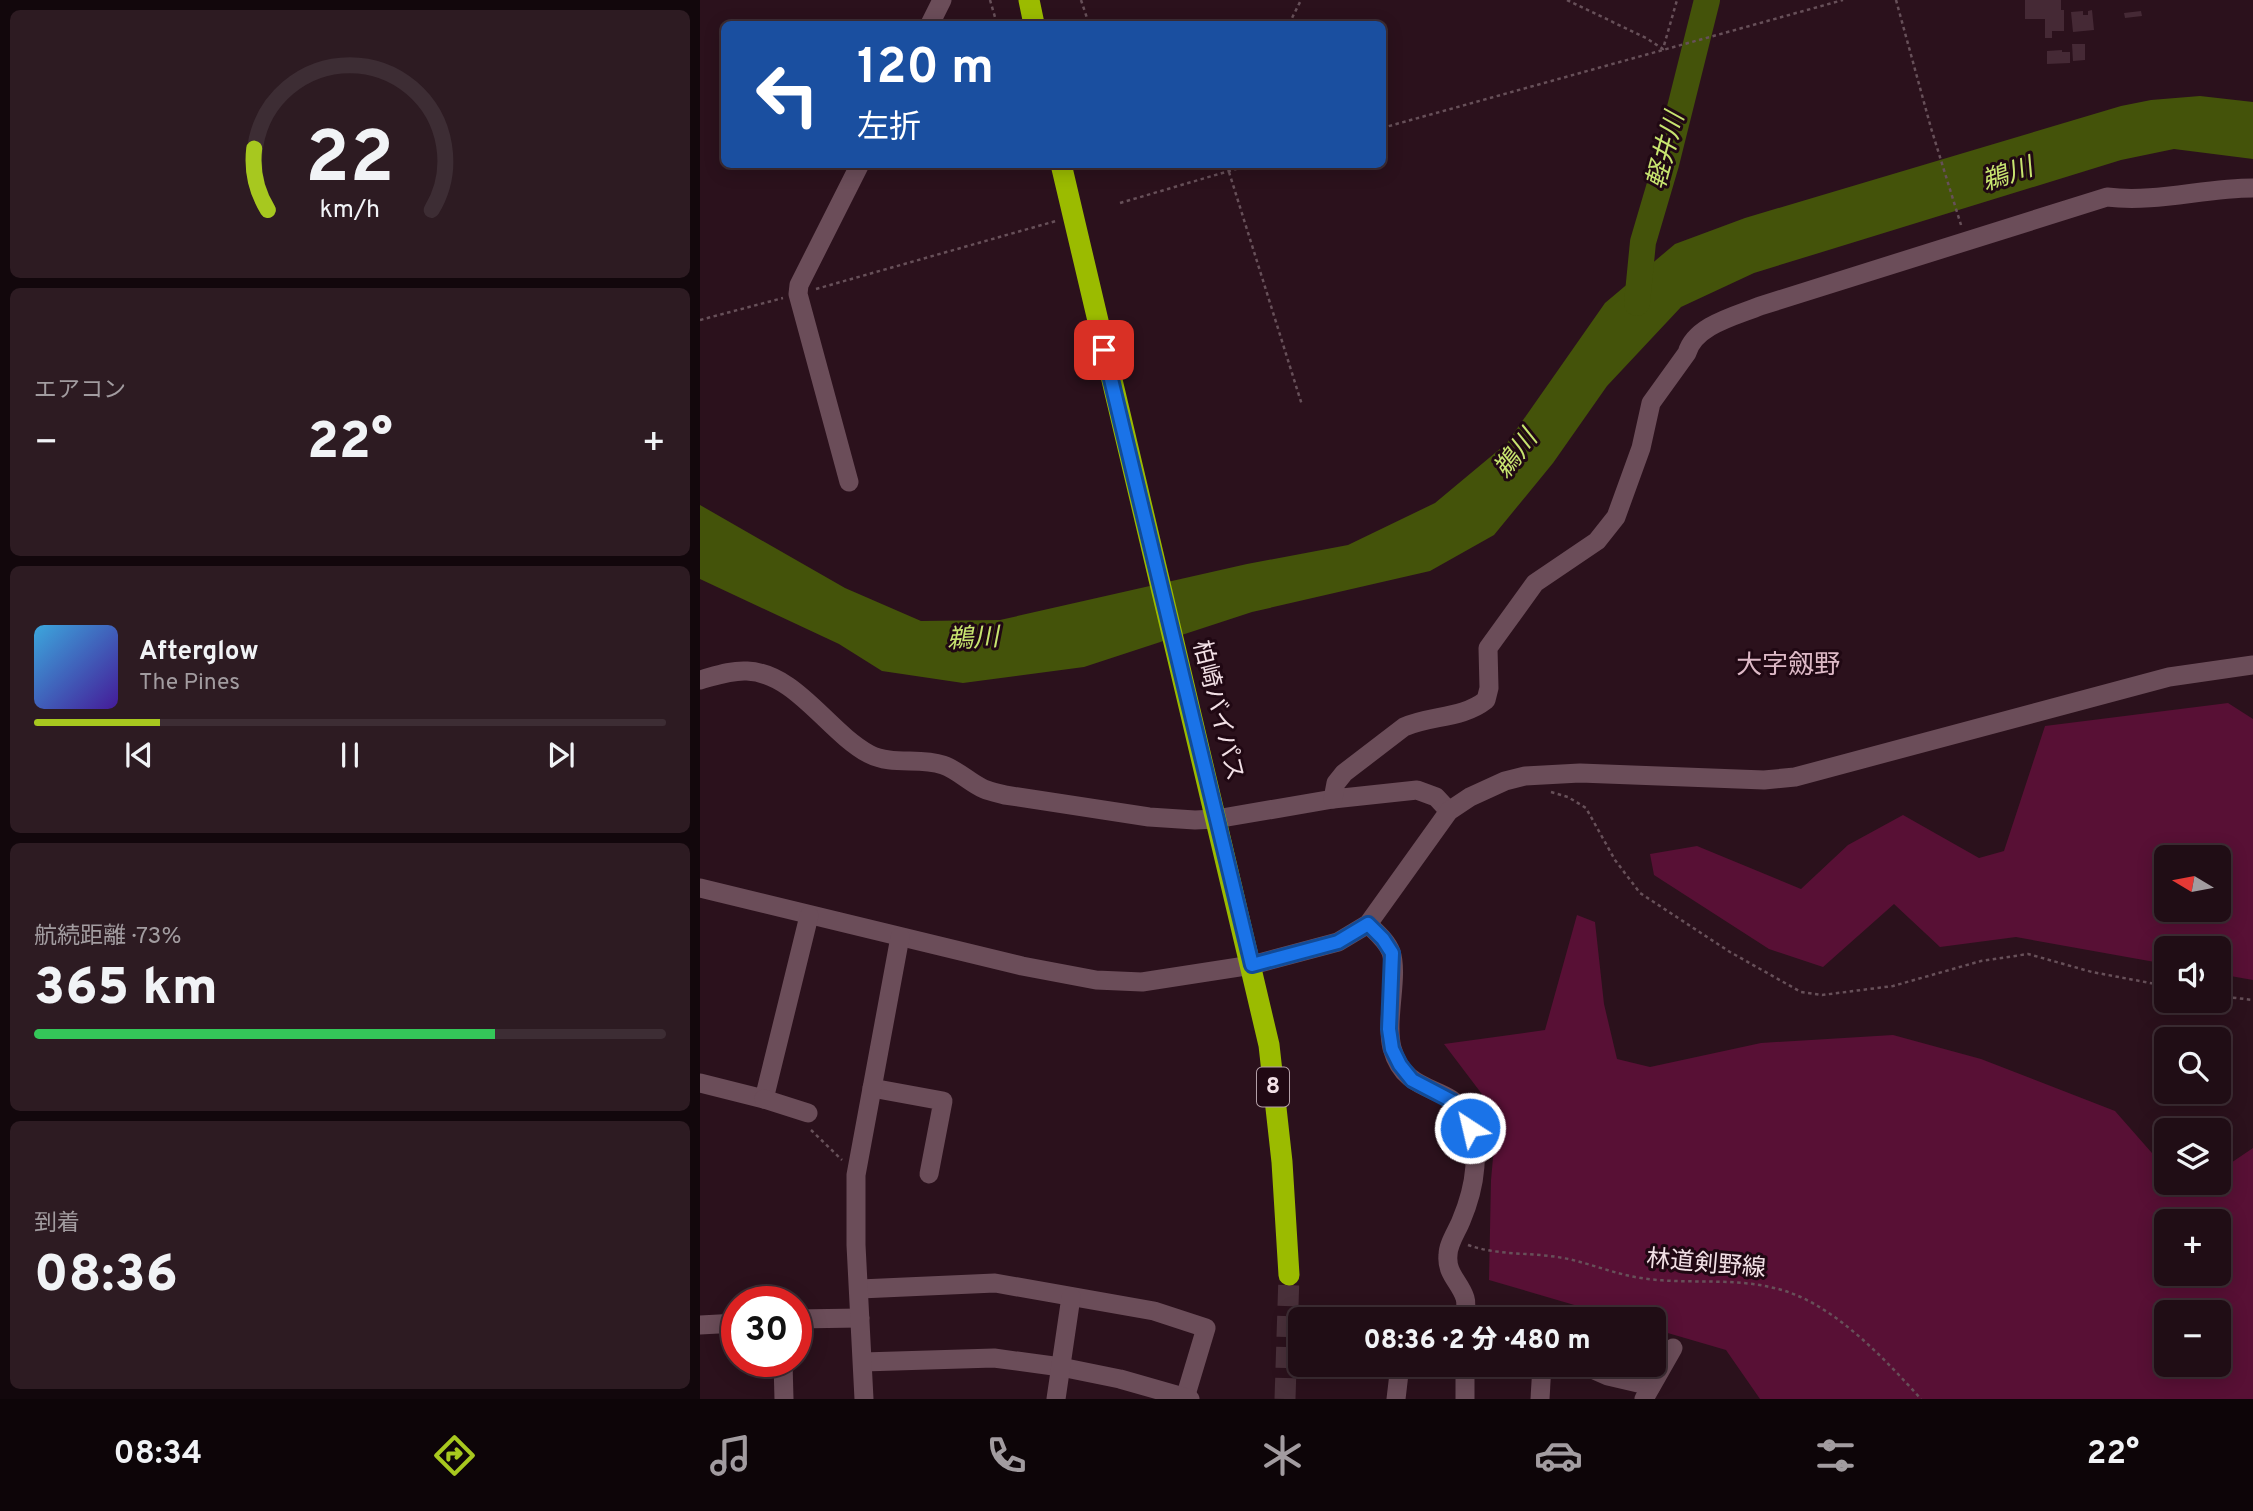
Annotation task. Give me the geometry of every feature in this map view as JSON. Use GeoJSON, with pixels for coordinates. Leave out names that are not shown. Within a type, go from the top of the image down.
{"type":"FeatureCollection","features":[{"type":"Feature","properties":{"kind":"highway"},"geometry":{"type":"LineString","coordinates":[[1029,0],[1033,21]]}},
{"type":"Feature","properties":{"kind":"highway","name":"柏崎バイパス"},"geometry":{"type":"LineString","coordinates":[[1062,168],[1269,1045],[1282,1162],[1289,1275]]}},
{"type":"Feature","properties":{"kind":"street"},"geometry":{"type":"LineString","coordinates":[[932,21],[942,0]]}},
{"type":"Feature","properties":{"kind":"street"},"geometry":{"type":"LineString","coordinates":[[849,482],[798,293],[799,285],[858,168]]}},
{"type":"Feature","properties":{"kind":"street"},"geometry":{"type":"LineString","coordinates":[[1333,799],[1336,783],[1344,773],[1404,727],[1415,722],[1469,712],[1486,700],[1489,688],[1488,648],[1535,583],[1597,541],[1616,517],[1641,448],[1651,403],[1687,353],[1689,346],[1706,331],[1720,322],[1760,306],[2107,197],[2132,200],[2253,188]]}},
{"type":"Feature","properties":{"kind":"street"},"geometry":{"type":"LineString","coordinates":[[700,888],[1022,966],[1096,980],[1142,982],[1252,965],[1338,942],[1368,924],[1450,811],[1471,797],[1505,781],[1525,776],[1604,773],[1764,780],[1795,776],[2169,677],[2253,665]]}},
{"type":"Feature","properties":{"kind":"street"},"geometry":{"type":"LineString","coordinates":[[700,680],[720,674],[747,671],[771,676],[786,684],[871,755],[890,761],[919,761],[943,765],[983,789],[1005,795],[1149,817],[1195,820],[1216,819],[1333,799],[1417,790],[1436,797],[1450,811]]}},
{"type":"Feature","properties":{"kind":"street"},"geometry":{"type":"LineString","coordinates":[[764,1099],[809,916]]}},
{"type":"Feature","properties":{"kind":"street"},"geometry":{"type":"LineString","coordinates":[[1368,924],[1392,953],[1389,1029],[1392,1049],[1412,1080],[1452,1101],[1463,1111],[1470,1128],[1476,1172],[1470,1199],[1447,1253],[1448,1270],[1465,1299],[1465,1307]]}},
{"type":"Feature","properties":{"kind":"street"},"geometry":{"type":"LineString","coordinates":[[864,1399],[856,1245],[856,1175],[900,937]]}},
{"type":"Feature","properties":{"kind":"street"},"geometry":{"type":"LineString","coordinates":[[700,1083],[764,1099],[809,1121]]}},
{"type":"Feature","properties":{"kind":"street"},"geometry":{"type":"LineString","coordinates":[[872,1088],[943,1101],[929,1174]]}},
{"type":"Feature","properties":{"kind":"street"},"geometry":{"type":"LineString","coordinates":[[860,1289],[995,1283],[1154,1311],[1206,1328],[1187,1398],[1120,1379],[994,1358],[863,1362]]}},
{"type":"Feature","properties":{"kind":"street"},"geometry":{"type":"LineString","coordinates":[[1056,1399],[1071,1297]]}},
{"type":"Feature","properties":{"kind":"street"},"geometry":{"type":"LineString","coordinates":[[812,1319],[860,1318]]}},
{"type":"Feature","properties":{"kind":"street"},"geometry":{"type":"LineString","coordinates":[[700,1325],[721,1323]]}},
{"type":"Feature","properties":{"kind":"street"},"geometry":{"type":"LineString","coordinates":[[1610,1377],[1647,1393],[1673,1348]]}},
{"type":"Feature","properties":{"kind":"street"},"geometry":{"type":"LineString","coordinates":[[783,1377],[784,1399]]}},
{"type":"Feature","properties":{"kind":"street"},"geometry":{"type":"LineString","coordinates":[[1396,1399],[1399,1377]]}},
{"type":"Feature","properties":{"kind":"street"},"geometry":{"type":"LineString","coordinates":[[1465,1377],[1465,1399]]}},
{"type":"Feature","properties":{"kind":"street"},"geometry":{"type":"LineString","coordinates":[[1540,1399],[1541,1377]]}},
{"type":"Feature","properties":{"kind":"path"},"geometry":{"type":"LineString","coordinates":[[990,0],[996,21]]}},
{"type":"Feature","properties":{"kind":"path"},"geometry":{"type":"LineString","coordinates":[[1081,0],[1088,21]]}},
{"type":"Feature","properties":{"kind":"path"},"geometry":{"type":"LineString","coordinates":[[1290,21],[1301,0]]}},
{"type":"Feature","properties":{"kind":"path"},"geometry":{"type":"LineString","coordinates":[[1567,0],[1665,48]]}},
{"type":"Feature","properties":{"kind":"path"},"geometry":{"type":"LineString","coordinates":[[1665,48],[1676,0]]}},
{"type":"Feature","properties":{"kind":"path"},"geometry":{"type":"LineString","coordinates":[[1386,127],[1843,0]]}},
{"type":"Feature","properties":{"kind":"path"},"geometry":{"type":"LineString","coordinates":[[1896,0],[1963,234]]}},
{"type":"Feature","properties":{"kind":"path"},"geometry":{"type":"LineString","coordinates":[[1120,203],[1242,168]]}},
{"type":"Feature","properties":{"kind":"path"},"geometry":{"type":"LineString","coordinates":[[1229,172],[1302,405]]}},
{"type":"Feature","properties":{"kind":"path"},"geometry":{"type":"LineString","coordinates":[[700,320],[1059,220]]}},
{"type":"Feature","properties":{"kind":"path"},"geometry":{"type":"LineString","coordinates":[[1545,792],[1568,797],[1586,808],[1615,860],[1640,893],[1730,952],[1801,992],[1822,995],[1893,986],[1980,961],[2028,954],[2092,972],[2154,984]]}},
{"type":"Feature","properties":{"kind":"path"},"geometry":{"type":"LineString","coordinates":[[2231,997],[2253,1000]]}},
{"type":"Feature","properties":{"kind":"path"},"geometry":{"type":"LineString","coordinates":[[809,1121],[856,1175]]}},
{"type":"Feature","properties":{"kind":"path","name":"林道剣野線"},"geometry":{"type":"LineString","coordinates":[[1453,1239],[1472,1247],[1565,1258],[1643,1279],[1726,1282],[1775,1288],[1828,1312],[1868,1346],[1922,1399]]}},
{"type":"Feature","properties":{"kind":"shaded area"},"geometry":{"type":"Polygon","coordinates":[[[2228,703],[2253,719],[2253,980],[2231,976],[2231,936],[2154,936],[2154,962],[2016,937],[1940,947],[1894,904],[1823,967],[1769,949],[1654,875],[1650,854],[1697,846],[1801,889],[1848,845],[1903,815],[1979,858],[2004,851],[2045,726],[2228,703]]]}},
{"type":"Feature","properties":{"kind":"shaded area"},"geometry":{"type":"Polygon","coordinates":[[[1577,915],[1595,922],[1604,1004],[1617,1059],[1650,1067],[1761,1043],[1893,1035],[1981,1059],[2115,1111],[2154,1155],[2154,1195],[2231,1195],[2231,1163],[2253,1148],[2253,1399],[1760,1399],[1726,1350],[1666,1332],[1666,1307],[1581,1307],[1489,1280],[1491,1180],[1497,1114],[1444,1044],[1545,1030],[1577,915]]]}},
{"type":"Feature","properties":{"kind":"water","name":"鵜川"},"geometry":{"type":"Polygon","coordinates":[[[2200,96],[2253,102],[2253,159],[2174,149],[2121,160],[1754,273],[1681,307],[1607,386],[1553,463],[1494,535],[1430,571],[1252,612],[1084,667],[963,683],[882,671],[839,644],[700,579],[700,505],[845,588],[921,621],[1000,620],[1247,564],[1348,545],[1435,503],[1507,443],[1605,303],[1675,244],[1745,218],[2121,106],[2151,100],[2200,96]]]}},
{"type":"Feature","properties":{"kind":"building"},"geometry":{"type":"Polygon","coordinates":[[[2025,0],[2061,0],[2064,31],[2052,31],[2052,38],[2045,38],[2045,19],[2025,19],[2025,0]]]}},
{"type":"Feature","properties":{"kind":"building"},"geometry":{"type":"Polygon","coordinates":[[[2092,10],[2094,30],[2073,32],[2071,12],[2083,11],[2083,15],[2088,15],[2088,11],[2092,10]]]}},
{"type":"Feature","properties":{"kind":"building"},"geometry":{"type":"Polygon","coordinates":[[[2141,11],[2142,16],[2125,18],[2124,13],[2141,11]]]}},
{"type":"Feature","properties":{"kind":"building"},"geometry":{"type":"Polygon","coordinates":[[[2072,44],[2085,44],[2085,60],[2073,61],[2072,44]]]}},
{"type":"Feature","properties":{"kind":"building"},"geometry":{"type":"Polygon","coordinates":[[[2047,51],[2070,52],[2070,63],[2047,64],[2047,51]]]}},
{"type":"Feature","properties":{"kind":"waterway","name":"軽井川"},"geometry":{"type":"LineString","coordinates":[[1637,303],[1643,242],[1666,164],[1707,0]]}},
{"type":"Feature","properties":{"kind":"tunnel"},"geometry":{"type":"LineString","coordinates":[[1285,1399],[1289,1275]]}},
{"type":"Feature","properties":{"kind":"district","name":"大字劔野"},"geometry":{"type":"Point","coordinates":[1788,666]}},
{"type":"Feature","properties":{"kind":"route"},"geometry":{"type":"LineString","coordinates":[[1104,350],[1252,965],[1338,942],[1368,924],[1392,953],[1389,1029],[1392,1049],[1400,1065],[1412,1080],[1452,1101],[1463,1111],[1470,1128]]}}]}
